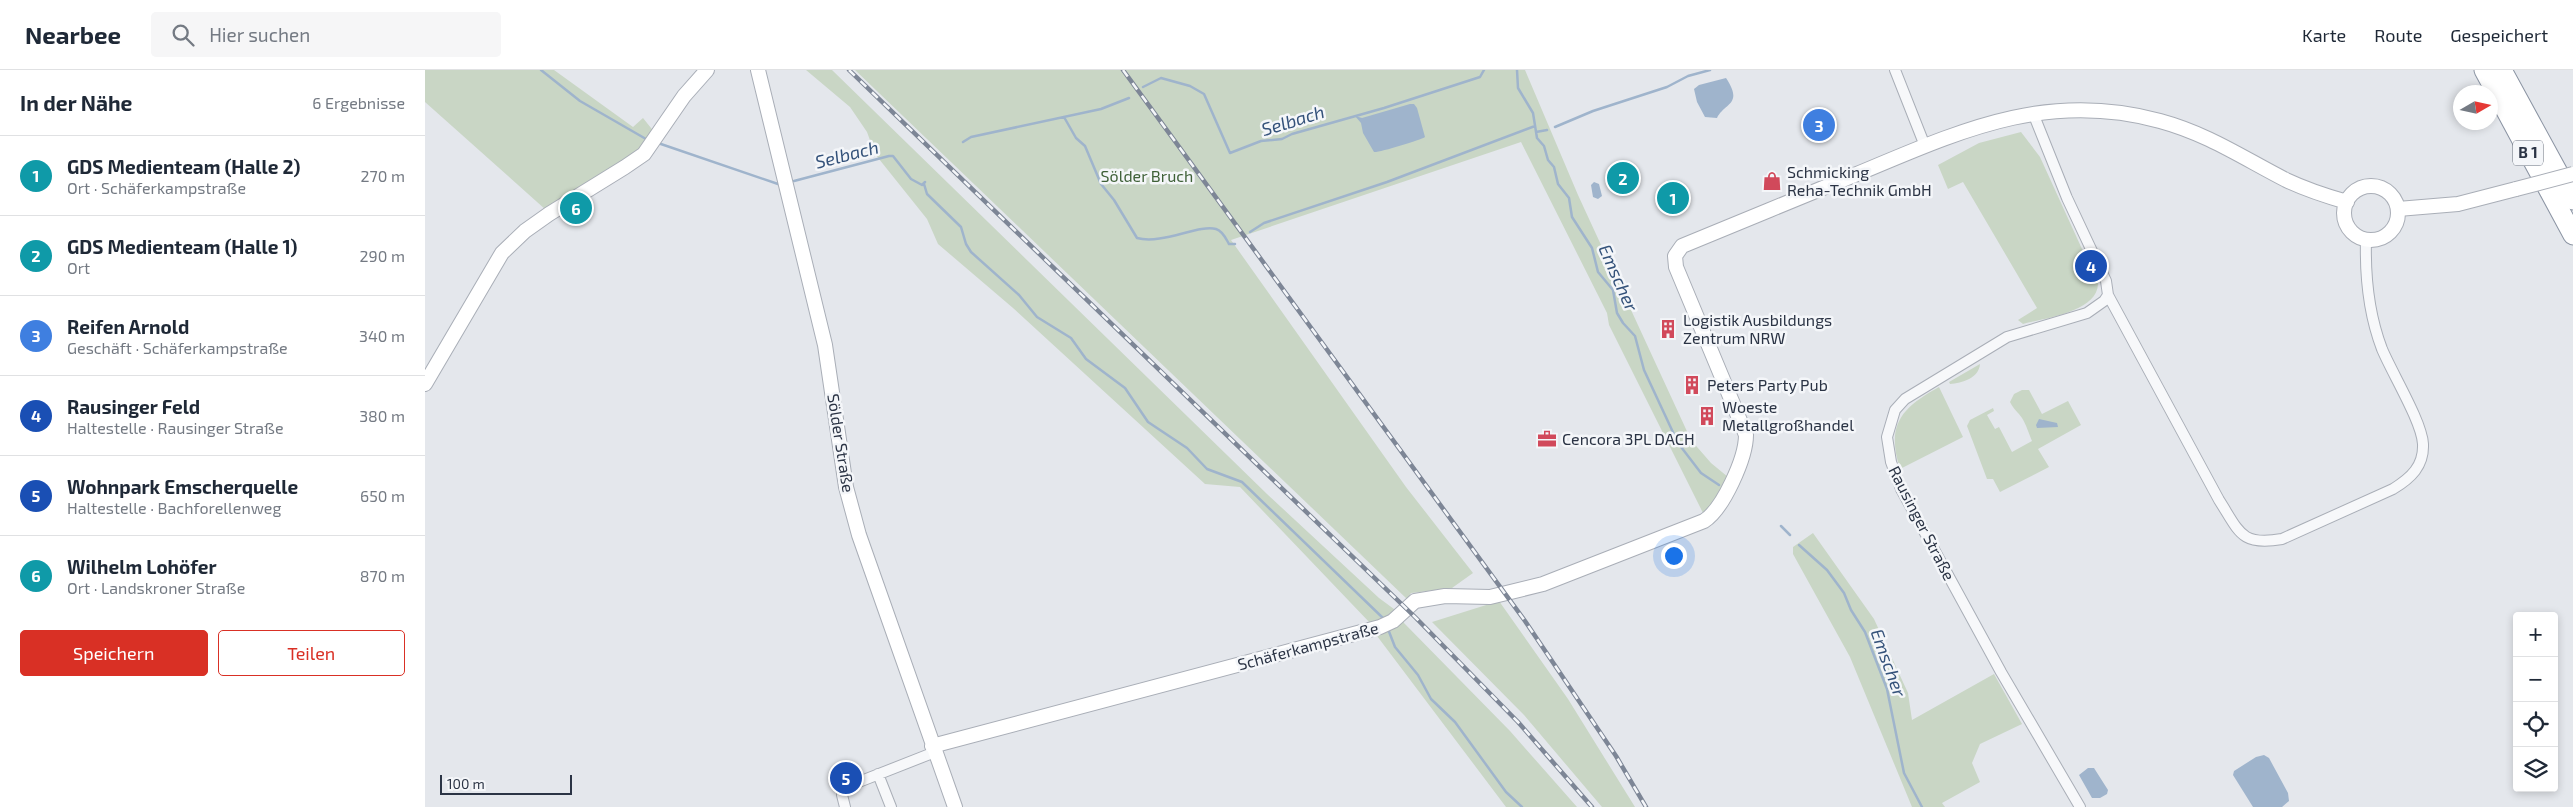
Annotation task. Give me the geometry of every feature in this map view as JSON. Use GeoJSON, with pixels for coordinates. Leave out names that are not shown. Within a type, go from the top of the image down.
{"type":"FeatureCollection","features":[{"type":"Feature","properties":{"kind":"highway","name":"B 1"},"geometry":{"type":"LineString","coordinates":[[2483,70],[2573,235]]}},
{"type":"Feature","properties":{"kind":"highway","name":"B 1"},"geometry":{"type":"LineString","coordinates":[[2502,70],[2573,200]]}},
{"type":"Feature","properties":{"kind":"street"},"geometry":{"type":"LineString","coordinates":[[425,384],[502,254],[525,231],[549,214],[644,154],[684,96],[707,70]]}},
{"type":"Feature","properties":{"kind":"street","name":"Sölder Straße"},"geometry":{"type":"LineString","coordinates":[[758,70],[825,345],[846,487],[859,535],[955,807]]}},
{"type":"Feature","properties":{"kind":"street"},"geometry":{"type":"LineString","coordinates":[[1895,70],[1925,146],[1985,123],[2033,113],[2084,110],[2137,115],[2161,121],[2228,146],[2289,181],[2347,202]]}},
{"type":"Feature","properties":{"kind":"street"},"geometry":{"type":"LineString","coordinates":[[2033,113],[2067,198],[2106,281],[2107,295],[2216,494],[2238,529],[2248,540],[2264,543],[2282,539],[2393,489],[2409,479],[2421,461],[2422,434],[2376,330],[2369,296],[2366,240]]}},
{"type":"Feature","properties":{"kind":"street","name":"Schäferkampstraße"},"geometry":{"type":"LineString","coordinates":[[933,749],[1380,627],[1393,621],[1415,601],[1445,596],[1490,597],[1543,584],[1704,521],[1715,511],[1723,497],[1744,452],[1746,435],[1675,267],[1677,252],[1682,246],[1925,146]]}},
{"type":"Feature","properties":{"kind":"street"},"geometry":{"type":"LineString","coordinates":[[2398,209],[2458,204],[2573,174]]}},
{"type":"Feature","properties":{"kind":"street"},"geometry":{"type":"LineString","coordinates":[[2375,186],[2390,194],[2398,209],[2395,226],[2383,238],[2366,240],[2351,232],[2346,224],[2345,210],[2347,202],[2358,190],[2375,186]]}},
{"type":"Feature","properties":{"kind":"street","name":"Rausinger Straße"},"geometry":{"type":"LineString","coordinates":[[2080,807],[2001,672],[1901,489],[1891,462],[1887,437],[1895,410],[1922,388],[2007,337],[2087,313],[2104,302],[2107,295]]}},
{"type":"Feature","properties":{"kind":"street"},"geometry":{"type":"LineString","coordinates":[[845,807],[842,798],[843,789],[933,749]]}},
{"type":"Feature","properties":{"kind":"street"},"geometry":{"type":"LineString","coordinates":[[878,774],[891,807]]}},
{"type":"Feature","properties":{"kind":"green space"},"geometry":{"type":"Polygon","coordinates":[[[425,70],[554,70],[633,127],[643,118],[655,133],[631,157],[546,210],[425,102],[425,70]]]}},
{"type":"Feature","properties":{"kind":"green space"},"geometry":{"type":"Polygon","coordinates":[[[806,70],[832,70],[1267,494],[1379,598],[1398,612],[1371,624],[1240,487],[1205,484],[1013,308],[938,244],[927,219],[875,154],[867,132],[850,107],[806,70]]]}},
{"type":"Feature","properties":{"kind":"green space","name":"Sölder Bruch"},"geometry":{"type":"Polygon","coordinates":[[[855,70],[1525,70],[1578,195],[1691,440],[1711,463],[1728,477],[1717,498],[1704,515],[1609,325],[1607,313],[1521,142],[1231,240],[1406,487],[1473,573],[1452,588],[1411,593],[1407,599],[855,70]]]}},
{"type":"Feature","properties":{"kind":"green space"},"geometry":{"type":"Polygon","coordinates":[[[2021,132],[2040,157],[2098,284],[2095,294],[2080,307],[2056,316],[2023,324],[2018,320],[2037,308],[1963,182],[1948,189],[1938,165],[1979,143],[2021,132]]]}},
{"type":"Feature","properties":{"kind":"green space"},"geometry":{"type":"Polygon","coordinates":[[[1980,364],[1977,373],[1969,379],[1950,384],[1949,382],[1980,364]]]}},
{"type":"Feature","properties":{"kind":"green space"},"geometry":{"type":"Polygon","coordinates":[[[1939,387],[1963,437],[1900,469],[1895,441],[1896,429],[1900,419],[1915,402],[1939,387]]]}},
{"type":"Feature","properties":{"kind":"green space"},"geometry":{"type":"Polygon","coordinates":[[[2022,390],[2029,390],[2042,414],[2068,401],[2081,425],[2038,449],[2049,467],[2000,492],[1993,479],[1987,479],[1967,426],[1970,420],[1993,408],[1994,411],[1987,415],[1995,429],[1999,427],[2012,452],[2032,441],[2023,420],[2010,402],[2014,394],[2022,390]]]}},
{"type":"Feature","properties":{"kind":"green space"},"geometry":{"type":"Polygon","coordinates":[[[1813,533],[1874,619],[1908,693],[1912,720],[1994,674],[2022,724],[1980,744],[1972,763],[1980,782],[1942,803],[1945,807],[1912,807],[1850,657],[1793,554],[1793,547],[1813,533]]]}},
{"type":"Feature","properties":{"kind":"green space"},"geometry":{"type":"Polygon","coordinates":[[[1499,601],[1568,699],[1635,807],[1602,807],[1524,715],[1432,622],[1499,601]]]}},
{"type":"Feature","properties":{"kind":"green space"},"geometry":{"type":"Polygon","coordinates":[[[1402,616],[1404,623],[1510,731],[1577,807],[1506,807],[1374,632],[1402,616]]]}},
{"type":"Feature","properties":{"kind":"water"},"geometry":{"type":"Polygon","coordinates":[[[1726,78],[1731,87],[1733,99],[1717,118],[1705,117],[1697,102],[1694,89],[1699,85],[1726,78]]]}},
{"type":"Feature","properties":{"kind":"water"},"geometry":{"type":"Polygon","coordinates":[[[1414,104],[1417,108],[1425,137],[1374,152],[1363,133],[1361,123],[1355,116],[1362,118],[1414,104]]]}},
{"type":"Feature","properties":{"kind":"water"},"geometry":{"type":"Polygon","coordinates":[[[1594,182],[1599,184],[1602,196],[1598,199],[1593,197],[1591,185],[1594,182]]]}},
{"type":"Feature","properties":{"kind":"water"},"geometry":{"type":"Polygon","coordinates":[[[2039,419],[2057,423],[2058,427],[2037,428],[2036,425],[2039,419]]]}},
{"type":"Feature","properties":{"kind":"water"},"geometry":{"type":"Polygon","coordinates":[[[2264,755],[2269,758],[2288,793],[2289,801],[2282,807],[2253,807],[2233,775],[2234,771],[2256,757],[2264,755]]]}},
{"type":"Feature","properties":{"kind":"water"},"geometry":{"type":"Polygon","coordinates":[[[2088,768],[2094,768],[2108,790],[2107,794],[2100,798],[2092,798],[2079,775],[2088,768]]]}},
{"type":"Feature","properties":{"kind":"waterway","name":"Selbach"},"geometry":{"type":"LineString","coordinates":[[541,70],[580,101],[646,139]]}},
{"type":"Feature","properties":{"kind":"waterway","name":"Selbach"},"geometry":{"type":"LineString","coordinates":[[1143,87],[1161,78],[1190,86],[1204,94],[1230,153],[1261,141],[1282,139],[1292,134],[1384,108],[1480,77],[1484,70]]}},
{"type":"Feature","properties":{"kind":"waterway","name":"Emscher"},"geometry":{"type":"LineString","coordinates":[[1517,70],[1518,88],[1533,113],[1537,138],[1544,146],[1548,160],[1554,167],[1558,184],[1569,198],[1572,217],[1592,248],[1598,272],[1613,290],[1617,313],[1635,336],[1644,370],[1678,443],[1701,473],[1719,485]]}},
{"type":"Feature","properties":{"kind":"waterway"},"geometry":{"type":"LineString","coordinates":[[1555,127],[1593,111],[1667,87],[1688,76],[1710,70]]}},
{"type":"Feature","properties":{"kind":"waterway","name":"Selbach"},"geometry":{"type":"LineString","coordinates":[[963,142],[971,137],[1101,109],[1129,98]]}},
{"type":"Feature","properties":{"kind":"waterway"},"geometry":{"type":"LineString","coordinates":[[1064,117],[1076,138],[1085,146],[1101,184],[1114,200],[1137,238],[1158,239],[1209,228],[1221,231],[1229,244],[1235,244]]}},
{"type":"Feature","properties":{"kind":"waterway"},"geometry":{"type":"LineString","coordinates":[[1250,232],[1264,223],[1387,182],[1535,126]]}},
{"type":"Feature","properties":{"kind":"waterway"},"geometry":{"type":"LineString","coordinates":[[1536,132],[1547,130]]}},
{"type":"Feature","properties":{"kind":"waterway","name":"Selbach"},"geometry":{"type":"LineString","coordinates":[[658,143],[778,184]]}},
{"type":"Feature","properties":{"kind":"waterway","name":"Selbach"},"geometry":{"type":"LineString","coordinates":[[794,181],[893,156],[911,179],[922,185],[925,182]]}},
{"type":"Feature","properties":{"kind":"waterway"},"geometry":{"type":"LineString","coordinates":[[924,184],[927,194],[961,227],[966,244],[971,252],[1019,295],[1037,317],[1071,338],[1086,359],[1125,388],[1148,422],[1187,448],[1207,469],[1242,482],[1384,619]]}},
{"type":"Feature","properties":{"kind":"waterway","name":"Emscher"},"geometry":{"type":"LineString","coordinates":[[1781,526],[1790,535]]}},
{"type":"Feature","properties":{"kind":"waterway","name":"Emscher"},"geometry":{"type":"LineString","coordinates":[[1799,545],[1827,570],[1844,593],[1851,610],[1865,632],[1887,689],[1904,773],[1922,807]]}},
{"type":"Feature","properties":{"kind":"waterway"},"geometry":{"type":"LineString","coordinates":[[1388,629],[1395,647],[1418,675],[1431,699],[1455,722],[1506,792],[1522,807]]}},
{"type":"Feature","properties":{"kind":"railway"},"geometry":{"type":"LineString","coordinates":[[849,70],[1415,617],[1518,722],[1592,807]]}},
{"type":"Feature","properties":{"kind":"railway"},"geometry":{"type":"LineString","coordinates":[[1123,70],[1525,621],[1616,756],[1646,807]]}},
{"type":"Feature","properties":{"kind":"place","name":"Reifen Arnold"},"geometry":{"type":"Point","coordinates":[1819,125]}},
{"type":"Feature","properties":{"kind":"place","name":"GDS Medienteam (Halle 1)"},"geometry":{"type":"Point","coordinates":[1623,178]}},
{"type":"Feature","properties":{"kind":"place","name":"Schmicking Reha-Technik GmbH"},"geometry":{"type":"Point","coordinates":[1772,181]}},
{"type":"Feature","properties":{"kind":"place","name":"GDS Medienteam (Halle 2)"},"geometry":{"type":"Point","coordinates":[1673,198]}},
{"type":"Feature","properties":{"kind":"place","name":"Wilhelm Lohöfer"},"geometry":{"type":"Point","coordinates":[576,208]}},
{"type":"Feature","properties":{"kind":"place","name":"Rausinger Feld"},"geometry":{"type":"Point","coordinates":[2091,266]}},
{"type":"Feature","properties":{"kind":"place","name":"Logistik Ausbildungs Zentrum NRW"},"geometry":{"type":"Point","coordinates":[1668,329]}},
{"type":"Feature","properties":{"kind":"place","name":"Peters Party Pub"},"geometry":{"type":"Point","coordinates":[1692,385]}},
{"type":"Feature","properties":{"kind":"place","name":"Woeste Metallgroßhandel"},"geometry":{"type":"Point","coordinates":[1707,416]}},
{"type":"Feature","properties":{"kind":"place","name":"Cencora 3PL DACH"},"geometry":{"type":"Point","coordinates":[1547,439]}},
{"type":"Feature","properties":{"kind":"place","name":"Wohnpark Emscherquelle"},"geometry":{"type":"Point","coordinates":[846,778]}}]}
